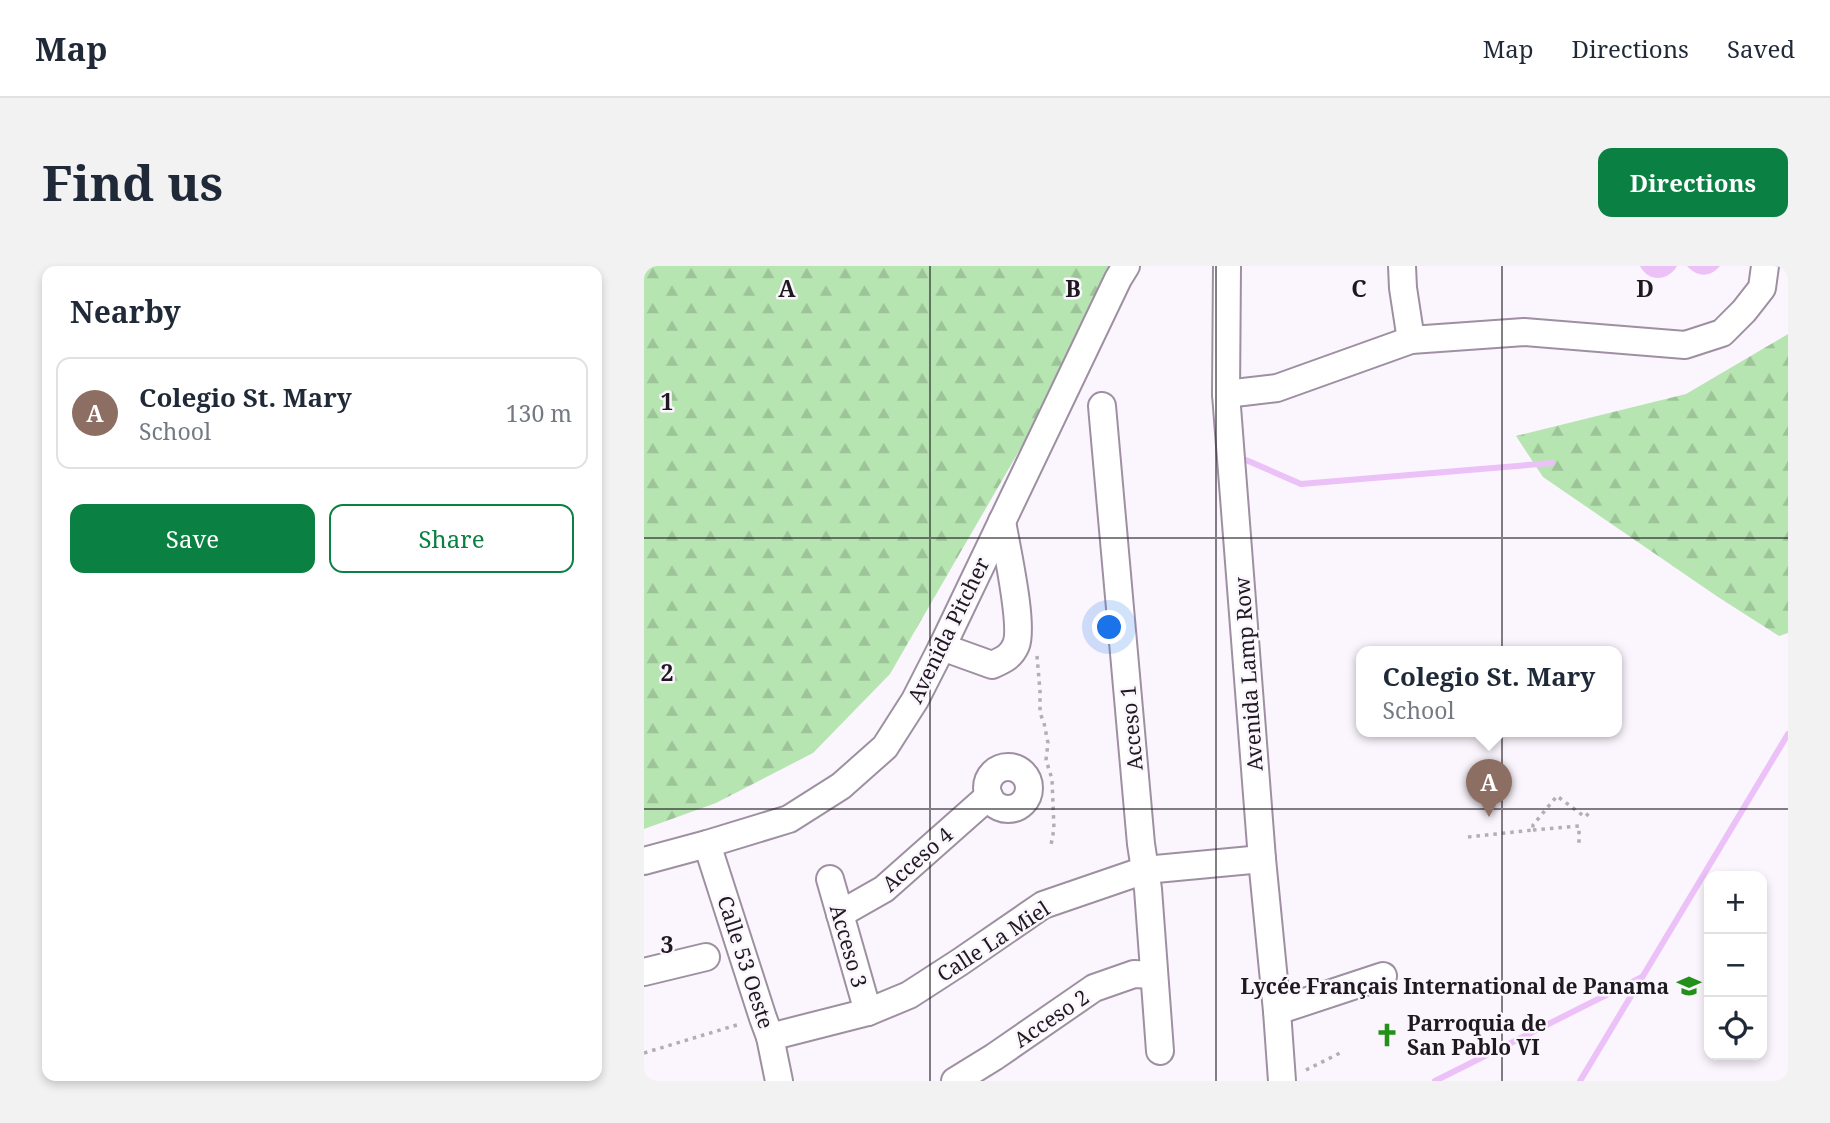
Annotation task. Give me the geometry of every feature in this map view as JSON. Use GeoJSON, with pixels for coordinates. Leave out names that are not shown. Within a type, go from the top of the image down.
{"type":"FeatureCollection","features":[{"type":"Feature","properties":{"kind":"street","name":"Avenida Pitcher"},"geometry":{"type":"LineString","coordinates":[[644,861],[789,819],[841,786],[885,747],[915,700],[943,646],[1126,266]]}},
{"type":"Feature","properties":{"kind":"street","name":"Avenida Lamp Row"},"geometry":{"type":"LineString","coordinates":[[1227,266],[1226,394],[1262,859],[1278,1011],[1275,1080]]}},
{"type":"Feature","properties":{"kind":"street"},"geometry":{"type":"LineString","coordinates":[[1402,266],[1411,340]]}},
{"type":"Feature","properties":{"kind":"street"},"geometry":{"type":"LineString","coordinates":[[1226,394],[1277,388],[1411,340],[1524,332],[1685,345],[1722,333],[1762,288],[1765,266]]}},
{"type":"Feature","properties":{"kind":"street","name":"Acceso 1"},"geometry":{"type":"LineString","coordinates":[[1102,406],[1144,870],[1148,889],[1160,1051]]}},
{"type":"Feature","properties":{"kind":"street"},"geometry":{"type":"LineString","coordinates":[[943,646],[992,665],[1007,658],[1017,643],[1018,619],[1002,521]]}},
{"type":"Feature","properties":{"kind":"street","name":"Acceso 4"},"geometry":{"type":"LineString","coordinates":[[840,914],[884,889],[989,796]]}},
{"type":"Feature","properties":{"kind":"street","name":"Calle 53 Oeste"},"geometry":{"type":"LineString","coordinates":[[707,844],[766,1027],[779,1081]]}},
{"type":"Feature","properties":{"kind":"street","name":"Calle La Miel"},"geometry":{"type":"LineString","coordinates":[[766,1027],[868,1012],[909,995],[1043,905],[1144,870],[1262,859]]}},
{"type":"Feature","properties":{"kind":"street","name":"Acceso 3"},"geometry":{"type":"LineString","coordinates":[[830,879],[868,1012]]}},
{"type":"Feature","properties":{"kind":"street"},"geometry":{"type":"LineString","coordinates":[[644,972],[706,957]]}},
{"type":"Feature","properties":{"kind":"street","name":"Acceso 2"},"geometry":{"type":"LineString","coordinates":[[955,1081],[1094,988],[1134,974],[1153,975]]}},
{"type":"Feature","properties":{"kind":"street"},"geometry":{"type":"LineString","coordinates":[[1278,1011],[1383,976]]}},
{"type":"Feature","properties":{"kind":"path"},"geometry":{"type":"LineString","coordinates":[[1533,830],[1533,825],[1557,796],[1585,817],[1589,813]]}},
{"type":"Feature","properties":{"kind":"path"},"geometry":{"type":"LineString","coordinates":[[1468,837],[1579,826],[1579,847]]}},
{"type":"Feature","properties":{"kind":"path"},"geometry":{"type":"LineString","coordinates":[[644,1053],[766,1027]]}},
{"type":"Feature","properties":{"kind":"green space"},"geometry":{"type":"Polygon","coordinates":[[[644,266],[1126,266],[890,674],[813,753],[716,803],[644,829],[644,266]]]}},
{"type":"Feature","properties":{"kind":"green space"},"geometry":{"type":"Polygon","coordinates":[[[1788,334],[1788,633],[1779,636],[1543,477],[1516,436],[1686,394],[1788,334]]]}},
{"type":"Feature","properties":{"kind":"shaded area"},"geometry":{"type":"Polygon","coordinates":[[[1640,266],[1677,266],[1669,275],[1659,278],[1648,275],[1640,266]]]}},
{"type":"Feature","properties":{"kind":"shaded area"},"geometry":{"type":"Polygon","coordinates":[[[1687,266],[1720,266],[1712,273],[1703,275],[1687,266]]]}},
{"type":"Feature","properties":{"kind":"waterway"},"geometry":{"type":"LineString","coordinates":[[1246,460],[1301,484],[1552,463]]}},
{"type":"Feature","properties":{"kind":"waterway"},"geometry":{"type":"LineString","coordinates":[[1580,1081],[1788,734]]}},
{"type":"Feature","properties":{"kind":"waterway"},"geometry":{"type":"LineString","coordinates":[[1435,1081],[1642,977]]}},
{"type":"Feature","properties":{"kind":"place","name":"Colegio St. Mary"},"geometry":{"type":"Point","coordinates":[1489,817]}},
{"type":"Feature","properties":{"kind":"place","name":"Lycée Français International de Panama"},"geometry":{"type":"Point","coordinates":[1689,986]}},
{"type":"Feature","properties":{"kind":"place","name":"Parroquia de San Pablo VI"},"geometry":{"type":"Point","coordinates":[1387,1035]}}]}
